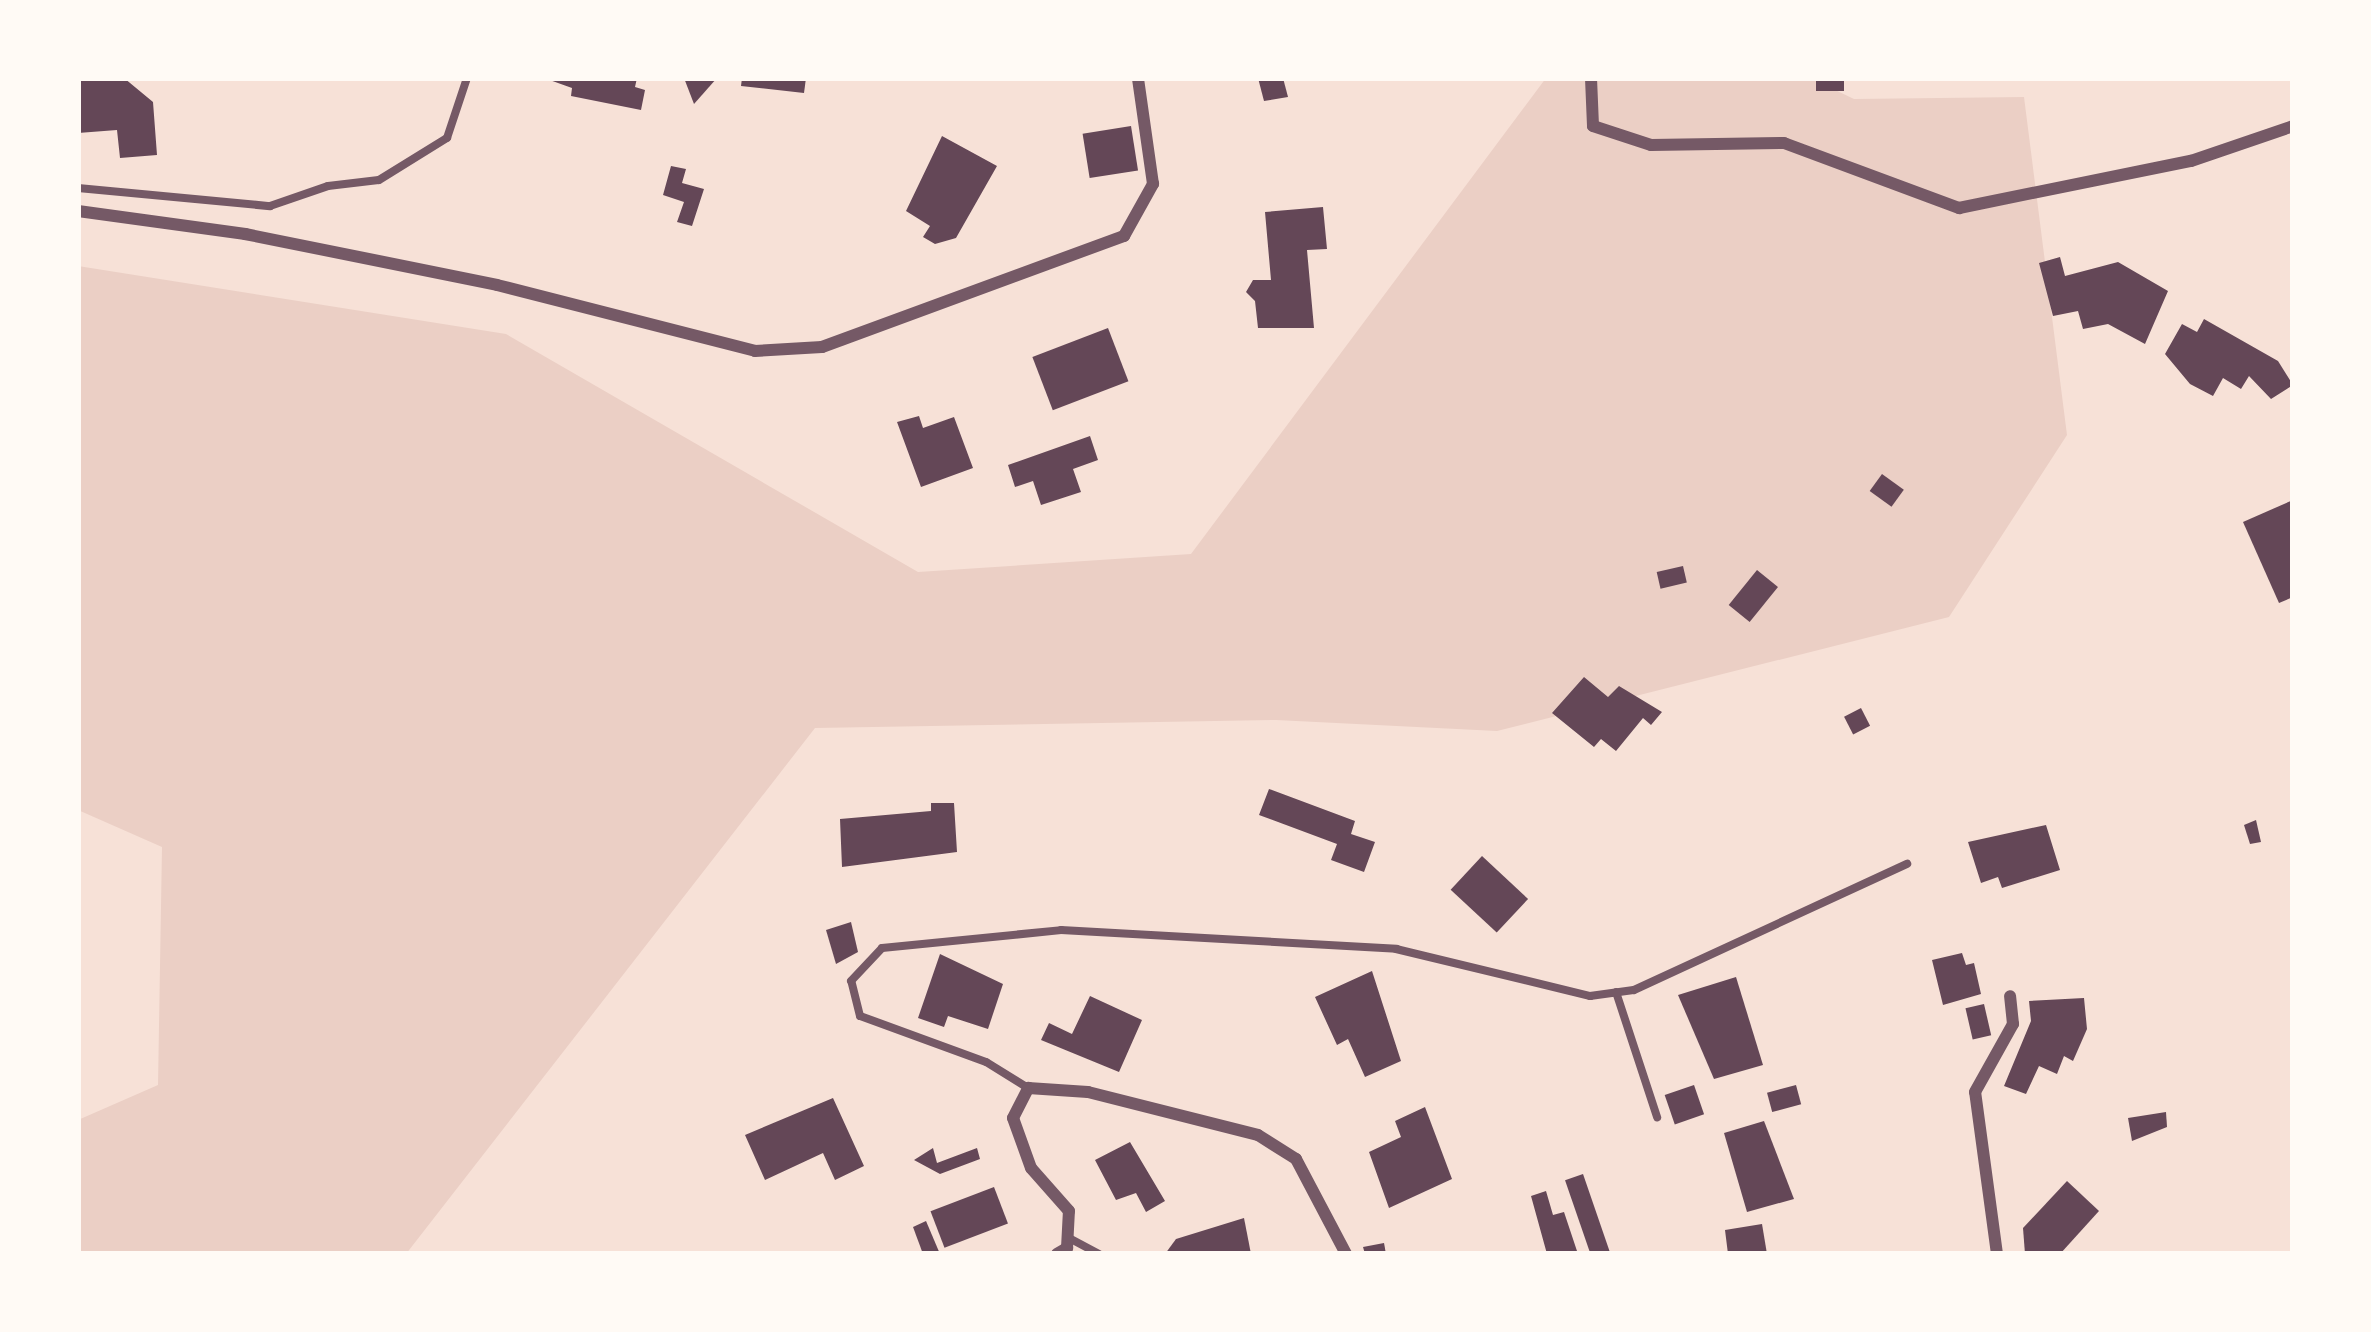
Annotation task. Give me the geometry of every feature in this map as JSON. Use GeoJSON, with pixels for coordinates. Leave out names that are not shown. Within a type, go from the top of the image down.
{"type":"FeatureCollection","features":[{"type":"Feature","properties":{"kind":"street"},"geometry":{"type":"LineString","coordinates":[[78,211],[245,234],[474,280],[755,351],[822,347],[1077,260],[1124,236],[1153,184],[1138,78]]}},
{"type":"Feature","properties":{"kind":"street"},"geometry":{"type":"LineString","coordinates":[[1592,78],[1593,126],[1651,145],[1784,143],[1959,208],[2191,161],[2293,126]]}},
{"type":"Feature","properties":{"kind":"street"},"geometry":{"type":"LineString","coordinates":[[1997,1254],[1976,1092],[2013,1024],[2010,996]]}},
{"type":"Feature","properties":{"kind":"street"},"geometry":{"type":"LineString","coordinates":[[1057,1254],[1067,1238],[1069,1211],[1031,1168],[1013,1118],[1028,1088],[1088,1092],[1258,1135],[1296,1159],[1346,1254]]}},
{"type":"Feature","properties":{"kind":"lane"},"geometry":{"type":"LineString","coordinates":[[78,188],[270,206],[379,180],[447,138],[467,78]]}},
{"type":"Feature","properties":{"kind":"lane"},"geometry":{"type":"LineString","coordinates":[[1028,1088],[986,1062],[860,1016],[851,981],[882,948],[1061,930],[1396,949],[1590,996],[1616,992],[1907,864]]}},
{"type":"Feature","properties":{"kind":"lane"},"geometry":{"type":"LineString","coordinates":[[1616,992],[1657,1117]]}},
{"type":"Feature","properties":{"kind":"lane"},"geometry":{"type":"LineString","coordinates":[[1067,1238],[1100,1254]]}},
{"type":"Feature","properties":{"kind":"shaded area"},"geometry":{"type":"Polygon","coordinates":[[[1546,78],[1810,78],[1854,99],[2024,97],[2067,435],[1949,617],[1497,731],[1276,720],[815,728],[406,1254],[78,1254],[78,1120],[158,1085],[162,847],[78,810],[78,266],[506,334],[918,572],[1191,554],[1546,78]]]}},
{"type":"Feature","properties":{"kind":"building"},"geometry":{"type":"Polygon","coordinates":[[[78,78],[124,78],[153,102],[157,155],[120,158],[117,130],[78,133],[78,78]]]}},
{"type":"Feature","properties":{"kind":"building"},"geometry":{"type":"Polygon","coordinates":[[[544,78],[637,78],[635,87],[645,90],[641,110],[571,96],[572,88],[544,78]]]}},
{"type":"Feature","properties":{"kind":"building"},"geometry":{"type":"Polygon","coordinates":[[[684,78],[717,78],[694,104],[684,78]]]}},
{"type":"Feature","properties":{"kind":"building"},"geometry":{"type":"Polygon","coordinates":[[[742,78],[806,78],[804,93],[741,86],[742,78]]]}},
{"type":"Feature","properties":{"kind":"building"},"geometry":{"type":"Polygon","coordinates":[[[1258,78],[1283,78],[1288,97],[1264,101],[1258,78]]]}},
{"type":"Feature","properties":{"kind":"building"},"geometry":{"type":"Polygon","coordinates":[[[1816,78],[1844,78],[1844,91],[1816,91],[1816,78]]]}},
{"type":"Feature","properties":{"kind":"building"},"geometry":{"type":"Polygon","coordinates":[[[1131,126],[1138,170],[1090,178],[1083,134],[1131,126]]]}},
{"type":"Feature","properties":{"kind":"building"},"geometry":{"type":"Polygon","coordinates":[[[942,136],[997,166],[956,238],[935,244],[923,237],[930,226],[906,211],[942,136]]]}},
{"type":"Feature","properties":{"kind":"building"},"geometry":{"type":"Polygon","coordinates":[[[671,166],[686,169],[682,183],[704,189],[692,226],[677,222],[684,202],[663,195],[671,166]]]}},
{"type":"Feature","properties":{"kind":"building"},"geometry":{"type":"Polygon","coordinates":[[[1323,207],[1327,249],[1307,250],[1314,328],[1258,328],[1255,301],[1246,292],[1253,280],[1271,280],[1265,212],[1323,207]]]}},
{"type":"Feature","properties":{"kind":"building"},"geometry":{"type":"Polygon","coordinates":[[[2060,257],[2065,276],[2118,262],[2168,291],[2145,344],[2108,324],[2083,329],[2078,311],[2053,316],[2039,263],[2060,257]]]}},
{"type":"Feature","properties":{"kind":"building"},"geometry":{"type":"Polygon","coordinates":[[[2204,319],[2278,361],[2293,385],[2271,399],[2249,376],[2241,389],[2223,378],[2213,396],[2190,384],[2165,354],[2182,324],[2197,332],[2204,319]]]}},
{"type":"Feature","properties":{"kind":"building"},"geometry":{"type":"Polygon","coordinates":[[[1108,328],[1128,381],[1053,410],[1032,357],[1108,328]]]}},
{"type":"Feature","properties":{"kind":"building"},"geometry":{"type":"Polygon","coordinates":[[[919,416],[923,428],[954,417],[973,468],[921,487],[897,422],[919,416]]]}},
{"type":"Feature","properties":{"kind":"building"},"geometry":{"type":"Polygon","coordinates":[[[1090,436],[1098,460],[1073,469],[1081,492],[1041,505],[1033,481],[1015,487],[1008,465],[1090,436]]]}},
{"type":"Feature","properties":{"kind":"building"},"geometry":{"type":"Polygon","coordinates":[[[1882,474],[1904,490],[1891,507],[1870,491],[1882,474]]]}},
{"type":"Feature","properties":{"kind":"building"},"geometry":{"type":"Polygon","coordinates":[[[2293,500],[2293,597],[2279,603],[2243,522],[2293,500]]]}},
{"type":"Feature","properties":{"kind":"building"},"geometry":{"type":"Polygon","coordinates":[[[1683,566],[1687,583],[1661,589],[1657,572],[1683,566]]]}},
{"type":"Feature","properties":{"kind":"building"},"geometry":{"type":"Polygon","coordinates":[[[1757,570],[1778,587],[1750,622],[1729,605],[1757,570]]]}},
{"type":"Feature","properties":{"kind":"building"},"geometry":{"type":"Polygon","coordinates":[[[1584,677],[1608,697],[1619,686],[1662,712],[1651,725],[1643,718],[1616,751],[1601,739],[1594,747],[1552,713],[1584,677]]]}},
{"type":"Feature","properties":{"kind":"building"},"geometry":{"type":"Polygon","coordinates":[[[1861,708],[1870,726],[1853,734],[1844,717],[1861,708]]]}},
{"type":"Feature","properties":{"kind":"building"},"geometry":{"type":"Polygon","coordinates":[[[1269,789],[1355,821],[1351,834],[1375,842],[1364,872],[1331,860],[1337,844],[1259,815],[1269,789]]]}},
{"type":"Feature","properties":{"kind":"building"},"geometry":{"type":"Polygon","coordinates":[[[931,803],[954,803],[957,852],[842,867],[840,819],[931,811],[931,803]]]}},
{"type":"Feature","properties":{"kind":"building"},"geometry":{"type":"Polygon","coordinates":[[[2256,820],[2261,842],[2250,844],[2244,825],[2256,820]]]}},
{"type":"Feature","properties":{"kind":"building"},"geometry":{"type":"Polygon","coordinates":[[[2046,825],[2060,870],[2002,888],[1998,877],[1981,883],[1968,842],[2046,825]]]}},
{"type":"Feature","properties":{"kind":"building"},"geometry":{"type":"Polygon","coordinates":[[[1482,856],[1528,899],[1497,933],[1451,890],[1482,856]]]}},
{"type":"Feature","properties":{"kind":"building"},"geometry":{"type":"Polygon","coordinates":[[[851,922],[858,952],[836,964],[826,930],[851,922]]]}},
{"type":"Feature","properties":{"kind":"building"},"geometry":{"type":"Polygon","coordinates":[[[1962,953],[1966,965],[1974,963],[1981,994],[1943,1005],[1932,960],[1962,953]]]}},
{"type":"Feature","properties":{"kind":"building"},"geometry":{"type":"Polygon","coordinates":[[[940,954],[1003,984],[988,1029],[948,1016],[944,1027],[918,1018],[940,954]]]}},
{"type":"Feature","properties":{"kind":"building"},"geometry":{"type":"Polygon","coordinates":[[[1372,971],[1401,1061],[1365,1077],[1348,1039],[1337,1045],[1315,997],[1372,971]]]}},
{"type":"Feature","properties":{"kind":"building"},"geometry":{"type":"Polygon","coordinates":[[[1736,977],[1763,1065],[1714,1079],[1678,995],[1736,977]]]}},
{"type":"Feature","properties":{"kind":"building"},"geometry":{"type":"Polygon","coordinates":[[[1090,996],[1142,1020],[1119,1072],[1041,1040],[1049,1023],[1072,1034],[1090,996]]]}},
{"type":"Feature","properties":{"kind":"building"},"geometry":{"type":"Polygon","coordinates":[[[2084,998],[2087,1029],[2073,1061],[2064,1056],[2057,1074],[2039,1066],[2026,1094],[2004,1086],[2031,1021],[2029,1001],[2084,998]]]}},
{"type":"Feature","properties":{"kind":"building"},"geometry":{"type":"Polygon","coordinates":[[[1984,1004],[1991,1035],[1973,1039],[1965,1008],[1984,1004]]]}},
{"type":"Feature","properties":{"kind":"building"},"geometry":{"type":"Polygon","coordinates":[[[1694,1085],[1704,1114],[1675,1124],[1665,1095],[1694,1085]]]}},
{"type":"Feature","properties":{"kind":"building"},"geometry":{"type":"Polygon","coordinates":[[[1796,1085],[1801,1104],[1772,1112],[1767,1093],[1796,1085]]]}},
{"type":"Feature","properties":{"kind":"building"},"geometry":{"type":"Polygon","coordinates":[[[833,1098],[864,1166],[835,1180],[823,1153],[765,1180],[745,1135],[833,1098]]]}},
{"type":"Feature","properties":{"kind":"building"},"geometry":{"type":"Polygon","coordinates":[[[1425,1107],[1452,1179],[1389,1208],[1369,1152],[1401,1137],[1395,1121],[1425,1107]]]}},
{"type":"Feature","properties":{"kind":"building"},"geometry":{"type":"Polygon","coordinates":[[[2166,1112],[2167,1127],[2132,1141],[2128,1118],[2166,1112]]]}},
{"type":"Feature","properties":{"kind":"building"},"geometry":{"type":"Polygon","coordinates":[[[1764,1121],[1794,1199],[1747,1212],[1724,1133],[1764,1121]]]}},
{"type":"Feature","properties":{"kind":"building"},"geometry":{"type":"Polygon","coordinates":[[[1130,1142],[1165,1201],[1146,1212],[1136,1193],[1116,1200],[1095,1160],[1130,1142]]]}},
{"type":"Feature","properties":{"kind":"building"},"geometry":{"type":"Polygon","coordinates":[[[933,1148],[937,1163],[977,1148],[980,1159],[940,1174],[914,1160],[933,1148]]]}},
{"type":"Feature","properties":{"kind":"building"},"geometry":{"type":"Polygon","coordinates":[[[1583,1174],[1610,1253],[1590,1254],[1565,1180],[1583,1174]]]}},
{"type":"Feature","properties":{"kind":"building"},"geometry":{"type":"Polygon","coordinates":[[[2067,1181],[2099,1211],[2060,1254],[2025,1254],[2023,1228],[2067,1181]]]}},
{"type":"Feature","properties":{"kind":"building"},"geometry":{"type":"Polygon","coordinates":[[[994,1187],[1008,1223],[944,1248],[931,1211],[994,1187]]]}},
{"type":"Feature","properties":{"kind":"building"},"geometry":{"type":"Polygon","coordinates":[[[1546,1191],[1553,1215],[1564,1212],[1578,1254],[1547,1254],[1531,1196],[1546,1191]]]}},
{"type":"Feature","properties":{"kind":"building"},"geometry":{"type":"Polygon","coordinates":[[[1244,1218],[1251,1254],[1165,1254],[1176,1239],[1244,1218]]]}},
{"type":"Feature","properties":{"kind":"building"},"geometry":{"type":"Polygon","coordinates":[[[926,1221],[940,1254],[923,1254],[913,1227],[926,1221]]]}},
{"type":"Feature","properties":{"kind":"building"},"geometry":{"type":"Polygon","coordinates":[[[1762,1224],[1767,1254],[1728,1254],[1725,1230],[1762,1224]]]}},
{"type":"Feature","properties":{"kind":"building"},"geometry":{"type":"Polygon","coordinates":[[[1384,1243],[1386,1254],[1365,1254],[1363,1247],[1384,1243]]]}}]}
